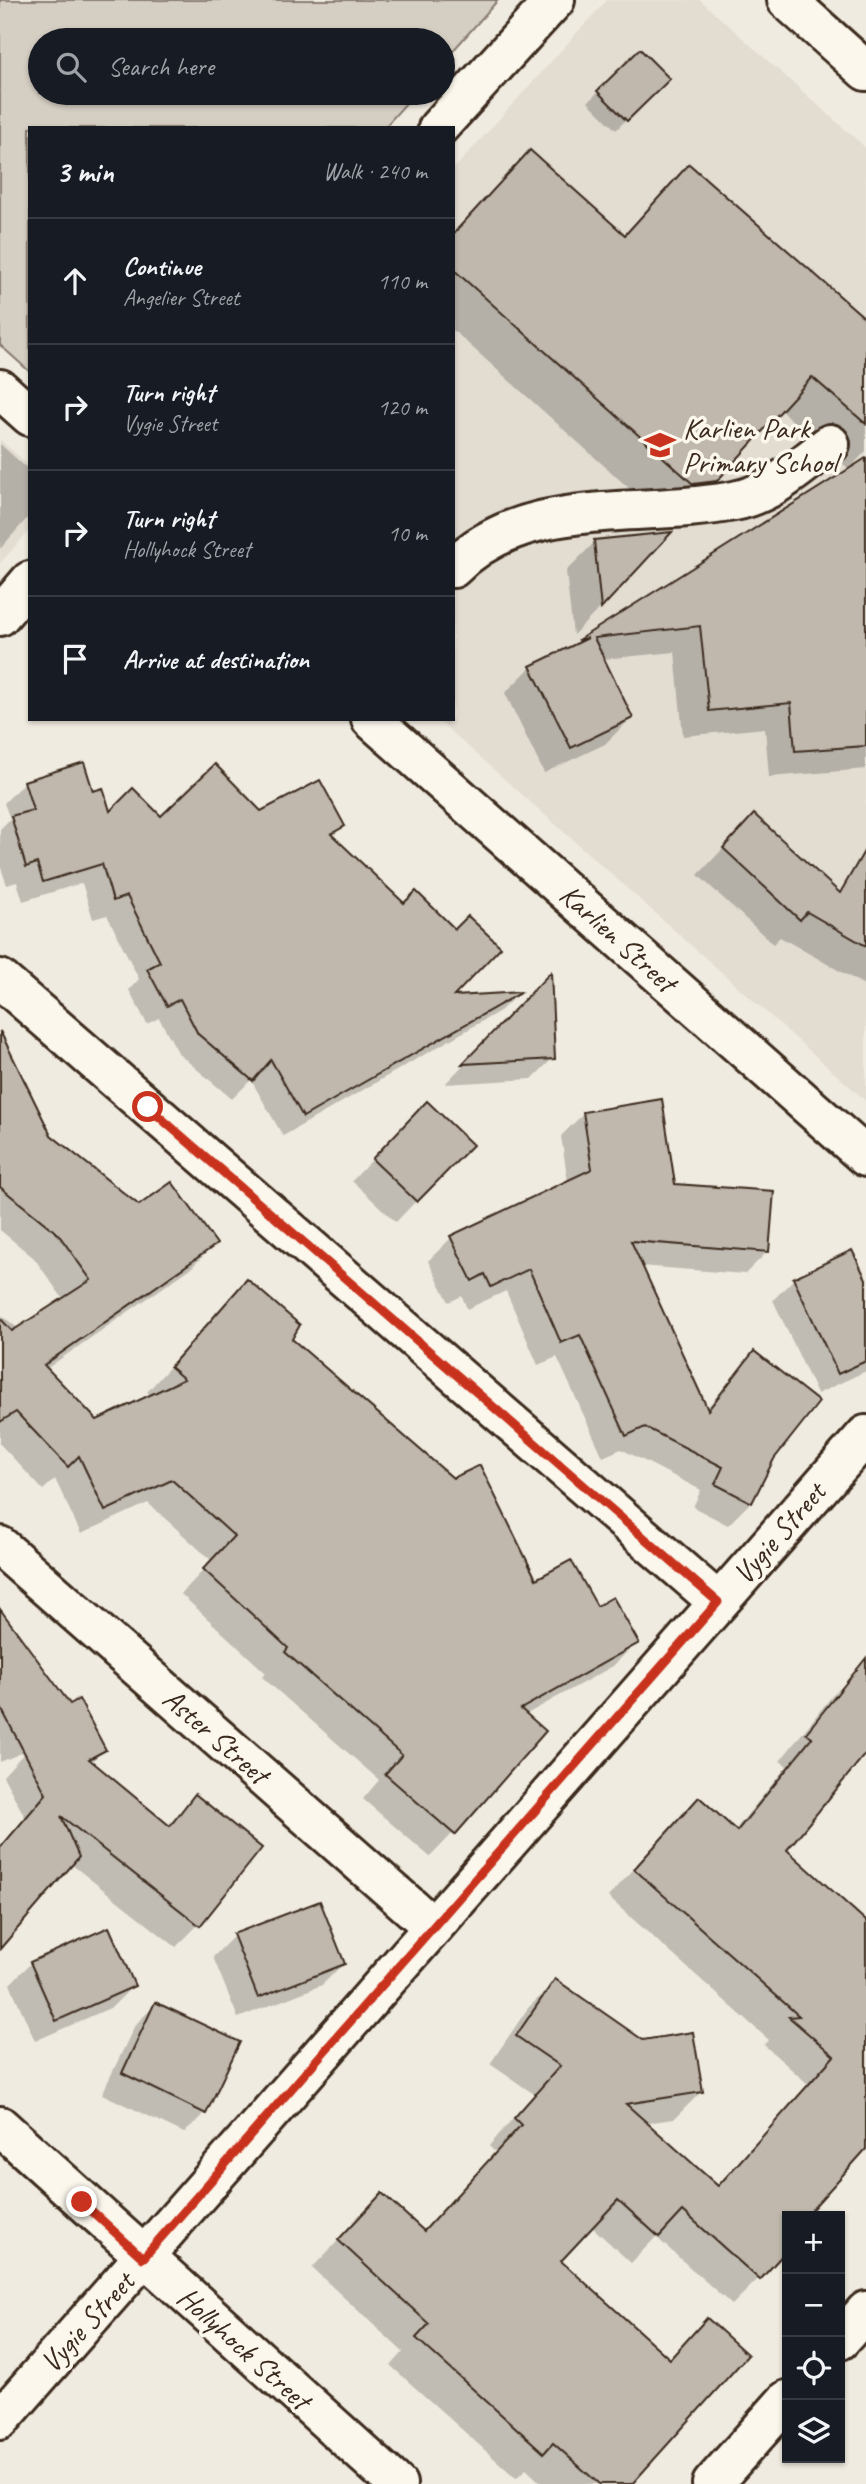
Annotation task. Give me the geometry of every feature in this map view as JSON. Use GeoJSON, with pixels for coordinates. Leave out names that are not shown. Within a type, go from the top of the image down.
{"type":"FeatureCollection","features":[{"type":"Feature","properties":{"kind":"street"},"geometry":{"type":"LineString","coordinates":[[440,126],[555,0]]}},
{"type":"Feature","properties":{"kind":"street"},"geometry":{"type":"LineString","coordinates":[[787,0],[866,71]]}},
{"type":"Feature","properties":{"kind":"street"},"geometry":{"type":"LineString","coordinates":[[0,389],[28,413]]}},
{"type":"Feature","properties":{"kind":"street"},"geometry":{"type":"LineString","coordinates":[[455,566],[470,551],[503,531],[550,519],[735,501],[769,490],[830,444]]}},
{"type":"Feature","properties":{"kind":"street"},"geometry":{"type":"LineString","coordinates":[[0,616],[28,583]]}},
{"type":"Feature","properties":{"kind":"street","name":"Karlien Street"},"geometry":{"type":"LineString","coordinates":[[373,721],[866,1157]]}},
{"type":"Feature","properties":{"kind":"street"},"geometry":{"type":"LineString","coordinates":[[0,979],[718,1602]]}},
{"type":"Feature","properties":{"kind":"street","name":"Vygie Street"},"geometry":{"type":"LineString","coordinates":[[0,2420],[866,1434]]}},
{"type":"Feature","properties":{"kind":"street","name":"Aster Street"},"geometry":{"type":"LineString","coordinates":[[0,1546],[433,1927]]}},
{"type":"Feature","properties":{"kind":"street","name":"Hollyhock Street"},"geometry":{"type":"LineString","coordinates":[[0,2126],[143,2258],[397,2484]]}},
{"type":"Feature","properties":{"kind":"street"},"geometry":{"type":"LineString","coordinates":[[843,2337],[866,2311]]}},
{"type":"Feature","properties":{"kind":"street"},"geometry":{"type":"LineString","coordinates":[[712,2484],[782,2406]]}},
{"type":"Feature","properties":{"kind":"shaded area"},"geometry":{"type":"Polygon","coordinates":[[[0,0],[498,0],[455,48],[455,28],[28,28],[28,105],[404,105],[386,126],[28,126],[28,370],[0,345],[0,0]]]}},
{"type":"Feature","properties":{"kind":"shaded area","name":"Karlien Park Primary School"},"geometry":{"type":"Polygon","coordinates":[[[607,0],[700,0],[866,148],[866,1101],[439,721],[455,721],[455,168],[607,0]]]}},
{"type":"Feature","properties":{"kind":"shaded area"},"geometry":{"type":"Polygon","coordinates":[[[0,440],[28,464],[28,532],[0,563],[0,440]]]}},
{"type":"Feature","properties":{"kind":"building"},"geometry":{"type":"Polygon","coordinates":[[[640,49],[670,79],[627,121],[597,91],[640,49]]]}},
{"type":"Feature","properties":{"kind":"building"},"geometry":{"type":"Polygon","coordinates":[[[530,150],[625,235],[689,164],[866,319],[866,424],[812,377],[717,481],[693,484],[455,271],[455,232],[530,150]]]}},
{"type":"Feature","properties":{"kind":"building"},"geometry":{"type":"Polygon","coordinates":[[[866,458],[866,746],[795,751],[791,703],[709,711],[700,626],[594,638],[633,718],[571,748],[530,666],[588,638],[578,640],[866,458]]]}},
{"type":"Feature","properties":{"kind":"building"},"geometry":{"type":"Polygon","coordinates":[[[672,532],[601,609],[594,540],[672,532]]]}},
{"type":"Feature","properties":{"kind":"building"},"geometry":{"type":"Polygon","coordinates":[[[84,762],[93,791],[103,788],[110,811],[133,788],[161,816],[215,764],[261,811],[320,780],[345,826],[331,834],[404,903],[416,891],[455,929],[468,916],[501,947],[454,996],[522,992],[303,1117],[271,1060],[253,1081],[198,1034],[180,999],[167,1006],[147,969],[160,962],[127,896],[113,901],[102,864],[43,882],[37,863],[26,867],[11,816],[33,810],[24,781],[84,762]]]}},
{"type":"Feature","properties":{"kind":"building"},"geometry":{"type":"Polygon","coordinates":[[[754,814],[840,893],[866,848],[866,946],[807,912],[800,920],[723,848],[754,814]]]}},
{"type":"Feature","properties":{"kind":"building"},"geometry":{"type":"Polygon","coordinates":[[[551,972],[555,1059],[462,1064],[551,972]]]}},
{"type":"Feature","properties":{"kind":"building"},"geometry":{"type":"Polygon","coordinates":[[[0,1031],[51,1135],[139,1205],[172,1182],[217,1244],[44,1365],[97,1420],[184,1379],[170,1367],[247,1279],[300,1325],[292,1339],[453,1478],[480,1465],[536,1579],[571,1560],[597,1606],[613,1597],[639,1643],[521,1709],[546,1731],[455,1835],[385,1774],[402,1755],[285,1652],[288,1648],[203,1569],[234,1536],[172,1480],[105,1511],[79,1456],[68,1467],[16,1412],[0,1422],[0,1318],[12,1331],[91,1280],[58,1234],[0,1187],[0,1031]]]}},
{"type":"Feature","properties":{"kind":"building"},"geometry":{"type":"Polygon","coordinates":[[[662,1099],[675,1184],[774,1191],[769,1252],[631,1241],[708,1410],[754,1351],[819,1402],[774,1459],[752,1503],[715,1484],[723,1467],[645,1427],[626,1436],[580,1335],[561,1343],[529,1269],[491,1287],[485,1274],[472,1281],[450,1236],[592,1169],[583,1112],[662,1099]]]}},
{"type":"Feature","properties":{"kind":"building"},"geometry":{"type":"Polygon","coordinates":[[[427,1101],[473,1145],[417,1202],[372,1159],[427,1101]]]}},
{"type":"Feature","properties":{"kind":"building"},"geometry":{"type":"Polygon","coordinates":[[[852,1250],[866,1279],[866,1361],[838,1374],[793,1278],[852,1250]]]}},
{"type":"Feature","properties":{"kind":"building"},"geometry":{"type":"Polygon","coordinates":[[[0,1609],[70,1704],[79,1699],[106,1750],[89,1759],[170,1826],[195,1794],[262,1848],[200,1926],[61,1816],[79,1857],[0,1949],[0,1848],[46,1794],[0,1706],[0,1609]]]}},
{"type":"Feature","properties":{"kind":"building"},"geometry":{"type":"Polygon","coordinates":[[[866,1658],[866,1753],[787,1850],[866,1921],[866,2149],[810,2211],[782,2211],[782,2256],[760,2280],[683,2211],[659,2237],[618,2200],[561,2261],[670,2359],[707,2318],[748,2355],[632,2484],[599,2484],[553,2443],[544,2453],[416,2338],[429,2324],[338,2240],[382,2193],[424,2231],[521,2125],[514,2118],[560,2066],[516,2036],[555,1979],[643,2040],[693,2032],[703,2092],[626,2104],[718,2186],[834,2056],[789,2017],[799,2016],[634,1869],[699,1797],[737,1831],[812,1738],[806,1733],[866,1658]]]}},
{"type":"Feature","properties":{"kind":"building"},"geometry":{"type":"Polygon","coordinates":[[[320,1901],[345,1964],[258,1998],[233,1934],[320,1901]]]}},
{"type":"Feature","properties":{"kind":"building"},"geometry":{"type":"Polygon","coordinates":[[[109,1927],[135,1986],[56,2021],[30,1962],[109,1927]]]}},
{"type":"Feature","properties":{"kind":"building"},"geometry":{"type":"Polygon","coordinates":[[[155,2002],[240,2042],[206,2114],[122,2073],[155,2002]]]}},
{"type":"Feature","properties":{"kind":"place","name":"Karlien Park Primary School"},"geometry":{"type":"Point","coordinates":[660,445]}},
{"type":"Feature","properties":{"kind":"route"},"geometry":{"type":"LineString","coordinates":[[82,2202],[143,2258],[718,1602],[148,1107]]}}]}
